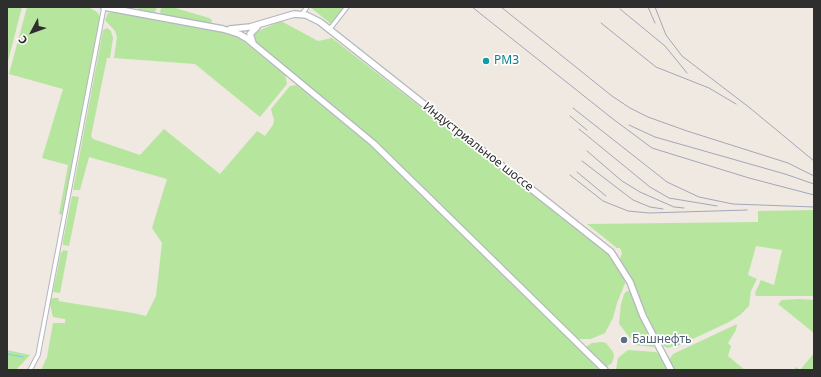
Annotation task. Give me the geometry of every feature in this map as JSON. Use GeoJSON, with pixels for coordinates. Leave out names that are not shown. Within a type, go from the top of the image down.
{"type":"FeatureCollection","features":[{"type":"Feature","properties":{"kind":"main road"},"geometry":{"type":"LineString","coordinates":[[104,7],[223,29],[239,34],[374,143],[605,370]]}},
{"type":"Feature","properties":{"kind":"main road"},"geometry":{"type":"LineString","coordinates":[[223,29],[250,27],[288,15],[302,14]]}},
{"type":"Feature","properties":{"kind":"main road","name":"Индустриальное шоссе"},"geometry":{"type":"LineString","coordinates":[[302,14],[313,17],[611,252],[630,282],[643,316],[671,370]]}},
{"type":"Feature","properties":{"kind":"main road"},"geometry":{"type":"LineString","coordinates":[[255,47],[250,38],[250,34],[256,28],[267,22]]}},
{"type":"Feature","properties":{"kind":"street"},"geometry":{"type":"LineString","coordinates":[[30,370],[38,355],[104,7]]}},
{"type":"Feature","properties":{"kind":"street"},"geometry":{"type":"LineString","coordinates":[[302,14],[307,7]]}},
{"type":"Feature","properties":{"kind":"street"},"geometry":{"type":"LineString","coordinates":[[329,30],[347,7]]}},
{"type":"Feature","properties":{"kind":"green space"},"geometry":{"type":"Polygon","coordinates":[[[7,7],[22,7],[7,65],[7,7]]]}},
{"type":"Feature","properties":{"kind":"green space"},"geometry":{"type":"Polygon","coordinates":[[[27,7],[88,7],[97,12],[100,17],[63,215],[59,214],[68,165],[42,158],[63,89],[9,74],[27,7]]]}},
{"type":"Feature","properties":{"kind":"green space"},"geometry":{"type":"Polygon","coordinates":[[[137,7],[157,7],[155,12],[152,13],[139,10],[137,7]]]}},
{"type":"Feature","properties":{"kind":"green space"},"geometry":{"type":"Polygon","coordinates":[[[162,7],[172,7],[209,18],[212,20],[211,24],[161,15],[160,11],[162,7]]]}},
{"type":"Feature","properties":{"kind":"green space"},"geometry":{"type":"Polygon","coordinates":[[[310,7],[344,7],[331,24],[310,7]]]}},
{"type":"Feature","properties":{"kind":"green space"},"geometry":{"type":"Polygon","coordinates":[[[113,12],[230,33],[237,36],[285,75],[287,84],[260,117],[195,64],[114,58],[117,37],[115,31],[105,20],[108,13],[113,12]]]}},
{"type":"Feature","properties":{"kind":"green space"},"geometry":{"type":"Polygon","coordinates":[[[281,21],[318,41],[332,38],[609,254],[626,281],[613,318],[605,333],[591,339],[576,339],[377,143],[256,45],[253,36],[256,32],[281,21]]]}},
{"type":"Feature","properties":{"kind":"green space"},"geometry":{"type":"Polygon","coordinates":[[[107,28],[111,31],[113,38],[110,58],[107,58],[91,136],[93,139],[140,155],[164,129],[220,174],[257,131],[265,136],[273,125],[274,120],[271,109],[290,86],[297,85],[376,150],[601,370],[41,370],[47,357],[53,323],[65,323],[65,319],[53,317],[50,304],[52,298],[59,298],[58,301],[146,316],[156,296],[162,243],[152,228],[167,179],[89,157],[80,190],[73,190],[103,30],[107,28]]]}},
{"type":"Feature","properties":{"kind":"green space"},"geometry":{"type":"Polygon","coordinates":[[[72,196],[79,197],[69,246],[63,245],[63,241],[72,196]]]}},
{"type":"Feature","properties":{"kind":"green space"},"geometry":{"type":"Polygon","coordinates":[[[814,210],[814,296],[756,296],[755,293],[761,280],[774,285],[782,250],[756,246],[748,275],[757,279],[751,291],[749,306],[740,315],[729,322],[680,345],[667,348],[659,343],[620,259],[622,253],[620,248],[617,248],[587,224],[758,222],[758,211],[814,210]]]}},
{"type":"Feature","properties":{"kind":"green space"},"geometry":{"type":"Polygon","coordinates":[[[63,250],[68,251],[60,293],[53,292],[61,252],[63,252],[63,250]]]}},
{"type":"Feature","properties":{"kind":"green space"},"geometry":{"type":"Polygon","coordinates":[[[627,291],[630,291],[655,344],[653,347],[634,345],[632,343],[637,339],[635,337],[631,339],[619,324],[621,304],[624,294],[627,291]]]}},
{"type":"Feature","properties":{"kind":"green space"},"geometry":{"type":"Polygon","coordinates":[[[782,300],[814,300],[814,333],[778,304],[782,300]]]}},
{"type":"Feature","properties":{"kind":"green space"},"geometry":{"type":"Polygon","coordinates":[[[737,324],[736,330],[728,343],[731,346],[728,356],[745,370],[673,370],[668,361],[673,354],[737,324]]]}},
{"type":"Feature","properties":{"kind":"green space"},"geometry":{"type":"Polygon","coordinates":[[[592,343],[606,343],[613,352],[614,356],[612,363],[605,368],[587,350],[587,346],[592,343]]]}},
{"type":"Feature","properties":{"kind":"green space"},"geometry":{"type":"Polygon","coordinates":[[[7,350],[30,355],[16,370],[7,370],[7,350]]]}},
{"type":"Feature","properties":{"kind":"green space"},"geometry":{"type":"Polygon","coordinates":[[[628,350],[656,352],[659,354],[667,370],[616,370],[618,358],[628,350]]]}},
{"type":"Feature","properties":{"kind":"green space"},"geometry":{"type":"Polygon","coordinates":[[[814,353],[814,370],[800,370],[814,353]]]}},
{"type":"Feature","properties":{"kind":"waterway"},"geometry":{"type":"LineString","coordinates":[[7,354],[23,357]]}},
{"type":"Feature","properties":{"kind":"railway"},"geometry":{"type":"LineString","coordinates":[[472,7],[613,119],[652,148],[749,178],[814,195]]}},
{"type":"Feature","properties":{"kind":"railway"},"geometry":{"type":"LineString","coordinates":[[501,7],[612,96],[630,108],[648,117],[687,131],[788,163],[814,176]]}},
{"type":"Feature","properties":{"kind":"railway"},"geometry":{"type":"LineString","coordinates":[[648,7],[655,23]]}},
{"type":"Feature","properties":{"kind":"railway"},"geometry":{"type":"LineString","coordinates":[[655,7],[666,35],[682,56],[750,108],[814,161]]}},
{"type":"Feature","properties":{"kind":"railway"},"geometry":{"type":"LineString","coordinates":[[620,9],[665,46],[687,73]]}},
{"type":"Feature","properties":{"kind":"railway"},"geometry":{"type":"LineString","coordinates":[[601,23],[656,67],[709,88],[736,104]]}},
{"type":"Feature","properties":{"kind":"railway"},"geometry":{"type":"LineString","coordinates":[[573,108],[667,182],[699,197],[733,204],[814,207]]}},
{"type":"Feature","properties":{"kind":"railway"},"geometry":{"type":"LineString","coordinates":[[570,116],[587,130]]}},
{"type":"Feature","properties":{"kind":"railway"},"geometry":{"type":"LineString","coordinates":[[629,125],[655,137],[785,174],[814,184]]}},
{"type":"Feature","properties":{"kind":"railway"},"geometry":{"type":"LineString","coordinates":[[579,129],[650,187],[669,198],[717,206]]}},
{"type":"Feature","properties":{"kind":"railway"},"geometry":{"type":"LineString","coordinates":[[587,151],[622,181],[640,192],[674,207],[684,208]]}},
{"type":"Feature","properties":{"kind":"railway"},"geometry":{"type":"LineString","coordinates":[[582,161],[633,200],[650,207],[663,209]]}},
{"type":"Feature","properties":{"kind":"railway"},"geometry":{"type":"LineString","coordinates":[[577,172],[606,196]]}},
{"type":"Feature","properties":{"kind":"railway"},"geometry":{"type":"LineString","coordinates":[[570,175],[603,201],[628,211],[649,213],[747,210]]}},
{"type":"Feature","properties":{"kind":"place","name":"РМЗ"},"geometry":{"type":"Point","coordinates":[486,61]}},
{"type":"Feature","properties":{"kind":"place","name":"Башнефть"},"geometry":{"type":"Point","coordinates":[624,340]}}]}
